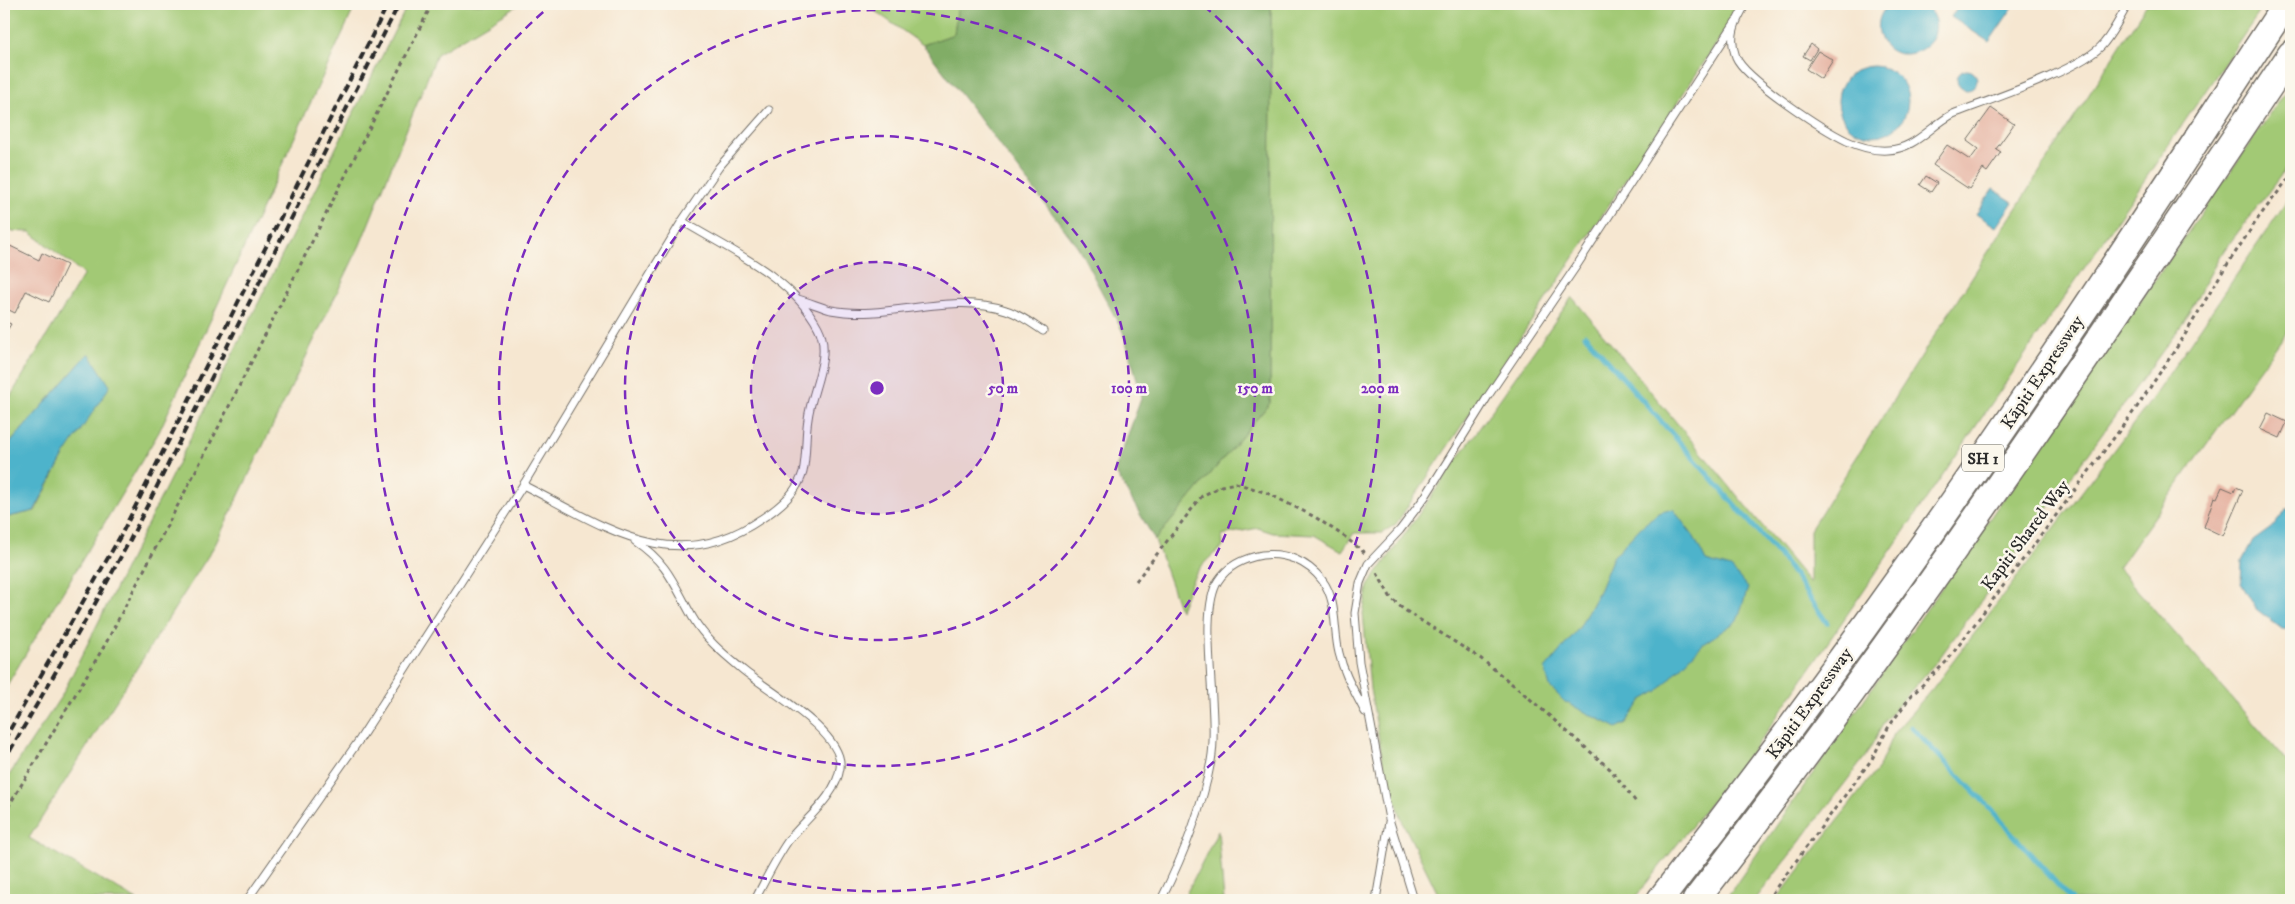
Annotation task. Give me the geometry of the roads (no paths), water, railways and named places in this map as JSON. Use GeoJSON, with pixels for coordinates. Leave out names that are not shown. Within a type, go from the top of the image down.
{"type":"FeatureCollection","features":[{"type":"Feature","properties":{"kind":"highway","name":"Kāpiti Expressway"},"geometry":{"type":"LineString","coordinates":[[1660,900],[1851,646],[2028,394],[2286,4]]}},
{"type":"Feature","properties":{"kind":"highway","name":"Kāpiti Expressway"},"geometry":{"type":"LineString","coordinates":[[1696,900],[1873,666],[2054,408],[2291,54]]}},
{"type":"Feature","properties":{"kind":"lane"},"geometry":{"type":"LineString","coordinates":[[1414,900],[1389,819],[1369,721],[1359,662],[1355,613],[1360,583],[1372,559],[1400,530],[1425,496],[1488,396],[1577,265],[1746,4]]}},
{"type":"Feature","properties":{"kind":"lane"},"geometry":{"type":"LineString","coordinates":[[1736,20],[1732,35],[1737,60],[1745,71],[1761,85],[1847,141],[1877,150],[1888,150],[1910,145],[1938,122],[1953,114],[2062,70],[2090,55],[2105,43],[2128,4]]}},
{"type":"Feature","properties":{"kind":"lane"},"geometry":{"type":"LineString","coordinates":[[247,900],[360,739],[523,485],[682,221],[719,167],[769,110]]}},
{"type":"Feature","properties":{"kind":"lane"},"geometry":{"type":"LineString","coordinates":[[628,537],[661,545],[685,547],[705,545],[728,538],[751,526],[778,508],[792,493],[802,473],[809,408],[822,363],[820,329],[798,299],[766,272],[682,221]]}},
{"type":"Feature","properties":{"kind":"lane"},"geometry":{"type":"LineString","coordinates":[[798,299],[831,310],[854,312],[980,304],[1007,310],[1042,331]]}},
{"type":"Feature","properties":{"kind":"lane"},"geometry":{"type":"LineString","coordinates":[[523,485],[628,537],[649,551],[660,562],[706,636],[753,678],[816,725],[832,741],[838,753],[840,767],[836,783],[788,841],[770,869],[754,900]]}},
{"type":"Feature","properties":{"kind":"lane"},"geometry":{"type":"LineString","coordinates":[[1162,900],[1188,840],[1214,749],[1214,706],[1210,635],[1211,606],[1217,582],[1228,569],[1242,560],[1276,555],[1290,557],[1311,568],[1329,592],[1334,609],[1338,651],[1342,666],[1369,721]]}},
{"type":"Feature","properties":{"kind":"lane"},"geometry":{"type":"LineString","coordinates":[[1376,900],[1389,819]]}},
{"type":"Feature","properties":{"kind":"water"},"geometry":{"type":"Polygon","coordinates":[[[1889,4],[1925,4],[1934,19],[1935,32],[1930,43],[1920,50],[1908,54],[1895,53],[1885,46],[1879,32],[1879,20],[1889,4]]]}},
{"type":"Feature","properties":{"kind":"water"},"geometry":{"type":"Polygon","coordinates":[[[1959,4],[2015,4],[1989,42],[1951,17],[1959,4]]]}},
{"type":"Feature","properties":{"kind":"water"},"geometry":{"type":"Polygon","coordinates":[[[1873,66],[1886,69],[1898,76],[1905,88],[1908,101],[1905,114],[1898,126],[1886,133],[1873,136],[1860,133],[1848,126],[1841,114],[1838,101],[1841,88],[1848,76],[1860,69],[1873,66]]]}},
{"type":"Feature","properties":{"kind":"water"},"geometry":{"type":"Polygon","coordinates":[[[1967,70],[1974,73],[1977,80],[1974,87],[1967,90],[1960,87],[1957,80],[1960,73],[1967,70]]]}},
{"type":"Feature","properties":{"kind":"water"},"geometry":{"type":"Polygon","coordinates":[[[1993,189],[2013,202],[1996,227],[1976,214],[1993,189]]]}},
{"type":"Feature","properties":{"kind":"water"},"geometry":{"type":"Polygon","coordinates":[[[89,353],[110,386],[63,457],[34,511],[4,518],[4,450],[89,353]]]}},
{"type":"Feature","properties":{"kind":"water"},"geometry":{"type":"Polygon","coordinates":[[[2291,507],[2291,630],[2282,629],[2256,609],[2241,583],[2242,561],[2253,541],[2271,528],[2287,508],[2291,507]]]}},
{"type":"Feature","properties":{"kind":"water"},"geometry":{"type":"Polygon","coordinates":[[[1673,509],[1694,537],[1706,561],[1731,568],[1748,588],[1737,621],[1703,644],[1658,691],[1642,700],[1626,723],[1617,728],[1565,702],[1550,687],[1545,669],[1579,628],[1600,589],[1613,557],[1640,528],[1658,513],[1673,509]]]}},
{"type":"Feature","properties":{"kind":"waterway"},"geometry":{"type":"LineString","coordinates":[[1585,335],[1785,562],[1827,623]]}},
{"type":"Feature","properties":{"kind":"waterway"},"geometry":{"type":"LineString","coordinates":[[1911,727],[1989,807],[2071,900]]}},
{"type":"Feature","properties":{"kind":"railway"},"geometry":{"type":"LineString","coordinates":[[4,740],[121,535],[388,4]]}},
{"type":"Feature","properties":{"kind":"railway"},"geometry":{"type":"LineString","coordinates":[[4,761],[130,540],[399,4]]}}]}
